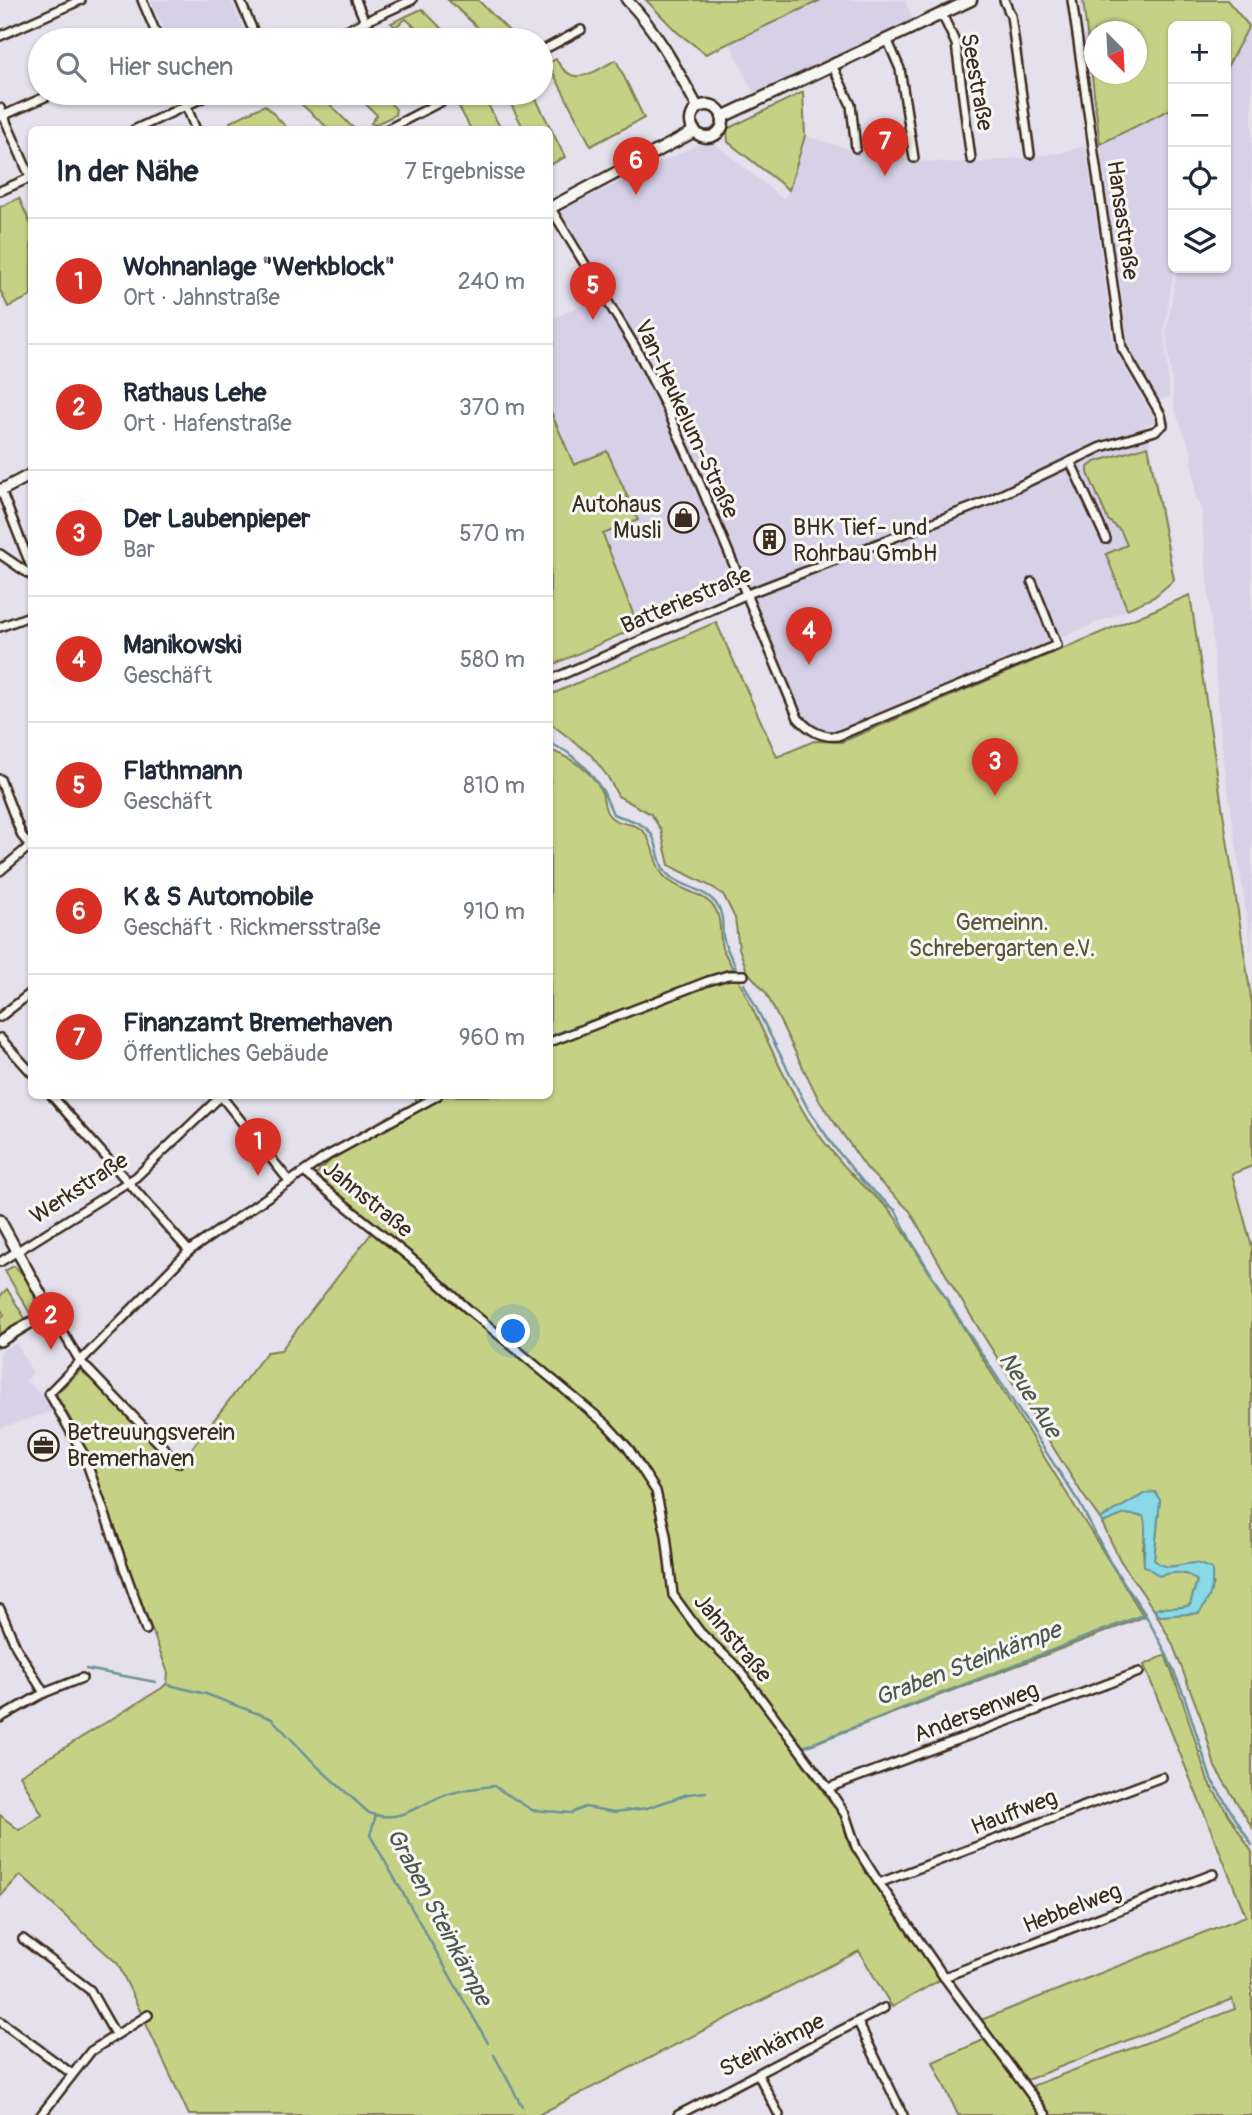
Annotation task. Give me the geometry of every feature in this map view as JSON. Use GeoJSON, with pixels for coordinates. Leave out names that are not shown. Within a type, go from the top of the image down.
{"type":"FeatureCollection","features":[{"type":"Feature","properties":{"kind":"main road"},"geometry":{"type":"LineString","coordinates":[[722,117],[971,0]]}},
{"type":"Feature","properties":{"kind":"main road"},"geometry":{"type":"LineString","coordinates":[[705,105],[719,110],[722,117],[721,128],[715,134],[704,136],[695,131],[691,118],[698,108],[705,105]]}},
{"type":"Feature","properties":{"kind":"main road"},"geometry":{"type":"LineString","coordinates":[[553,206],[695,131]]}},
{"type":"Feature","properties":{"kind":"main road"},"geometry":{"type":"LineString","coordinates":[[0,489],[28,476]]}},
{"type":"Feature","properties":{"kind":"street"},"geometry":{"type":"LineString","coordinates":[[0,36],[82,0]]}},
{"type":"Feature","properties":{"kind":"street"},"geometry":{"type":"LineString","coordinates":[[142,0],[154,28]]}},
{"type":"Feature","properties":{"kind":"street"},"geometry":{"type":"LineString","coordinates":[[240,0],[252,28]]}},
{"type":"Feature","properties":{"kind":"street"},"geometry":{"type":"LineString","coordinates":[[356,0],[365,22]]}},
{"type":"Feature","properties":{"kind":"street"},"geometry":{"type":"LineString","coordinates":[[352,28],[412,0]]}},
{"type":"Feature","properties":{"kind":"street"},"geometry":{"type":"LineString","coordinates":[[626,0],[651,28],[669,54],[698,108]]}},
{"type":"Feature","properties":{"kind":"street"},"geometry":{"type":"LineString","coordinates":[[1004,0],[1011,16],[1030,154]]}},
{"type":"Feature","properties":{"kind":"street","name":"Hansastraße"},"geometry":{"type":"LineString","coordinates":[[1072,0],[1122,348],[1161,415],[1163,425],[1155,431]]}},
{"type":"Feature","properties":{"kind":"street","name":"Seestraße"},"geometry":{"type":"LineString","coordinates":[[942,14],[956,44],[971,159]]}},
{"type":"Feature","properties":{"kind":"street"},"geometry":{"type":"LineString","coordinates":[[553,45],[580,30]]}},
{"type":"Feature","properties":{"kind":"street"},"geometry":{"type":"LineString","coordinates":[[887,39],[900,69],[914,158]]}},
{"type":"Feature","properties":{"kind":"street"},"geometry":{"type":"LineString","coordinates":[[832,65],[851,105],[856,148]]}},
{"type":"Feature","properties":{"kind":"street"},"geometry":{"type":"LineString","coordinates":[[28,103],[1,114],[28,172]]}},
{"type":"Feature","properties":{"kind":"street"},"geometry":{"type":"LineString","coordinates":[[142,126],[186,105],[194,126]]}},
{"type":"Feature","properties":{"kind":"street"},"geometry":{"type":"LineString","coordinates":[[394,126],[435,105]]}},
{"type":"Feature","properties":{"kind":"street"},"geometry":{"type":"LineString","coordinates":[[0,191],[28,180]]}},
{"type":"Feature","properties":{"kind":"street","name":"Van-Heukelum-Straße"},"geometry":{"type":"LineString","coordinates":[[553,213],[635,348],[660,395],[798,718],[814,732],[832,737],[1057,645],[1032,582]]}},
{"type":"Feature","properties":{"kind":"street","name":"Batteriestraße"},"geometry":{"type":"LineString","coordinates":[[553,679],[745,595],[988,501],[1101,447],[1155,431]]}},
{"type":"Feature","properties":{"kind":"street"},"geometry":{"type":"LineString","coordinates":[[1071,463],[1106,539]]}},
{"type":"Feature","properties":{"kind":"street"},"geometry":{"type":"LineString","coordinates":[[0,489],[28,559]]}},
{"type":"Feature","properties":{"kind":"street"},"geometry":{"type":"LineString","coordinates":[[0,554],[28,573]]}},
{"type":"Feature","properties":{"kind":"street"},"geometry":{"type":"LineString","coordinates":[[0,627],[28,616]]}},
{"type":"Feature","properties":{"kind":"street"},"geometry":{"type":"LineString","coordinates":[[0,779],[22,836],[28,843]]}},
{"type":"Feature","properties":{"kind":"street"},"geometry":{"type":"LineString","coordinates":[[0,872],[28,849]]}},
{"type":"Feature","properties":{"kind":"street"},"geometry":{"type":"LineString","coordinates":[[553,1041],[708,981],[728,975],[744,975]]}},
{"type":"Feature","properties":{"kind":"street"},"geometry":{"type":"LineString","coordinates":[[0,1017],[28,995]]}},
{"type":"Feature","properties":{"kind":"street"},"geometry":{"type":"LineString","coordinates":[[0,1038],[28,1069]]}},
{"type":"Feature","properties":{"kind":"street"},"geometry":{"type":"LineString","coordinates":[[55,1099],[189,1251]]}},
{"type":"Feature","properties":{"kind":"street","name":"Werkstraße"},"geometry":{"type":"LineString","coordinates":[[0,1262],[129,1182],[219,1099]]}},
{"type":"Feature","properties":{"kind":"street","name":"Jahnstraße"},"geometry":{"type":"LineString","coordinates":[[224,1099],[290,1182]]}},
{"type":"Feature","properties":{"kind":"street"},"geometry":{"type":"LineString","coordinates":[[146,1630],[84,1455],[49,1393],[189,1251],[327,1156],[432,1099]]}},
{"type":"Feature","properties":{"kind":"street","name":"Jahnstraße"},"geometry":{"type":"LineString","coordinates":[[304,1172],[418,1264],[606,1424],[628,1448],[656,1492],[666,1535],[673,1595],[700,1632],[739,1669],[828,1788],[845,1814],[856,1847],[879,1883],[944,1977],[1046,2115]]}},
{"type":"Feature","properties":{"kind":"street"},"geometry":{"type":"LineString","coordinates":[[0,1220],[80,1361],[178,1463]]}},
{"type":"Feature","properties":{"kind":"street"},"geometry":{"type":"LineString","coordinates":[[0,1341],[50,1311]]}},
{"type":"Feature","properties":{"kind":"street"},"geometry":{"type":"LineString","coordinates":[[0,1609],[16,1647],[44,1693]]}},
{"type":"Feature","properties":{"kind":"street","name":"Andersenweg"},"geometry":{"type":"LineString","coordinates":[[828,1788],[1139,1672]]}},
{"type":"Feature","properties":{"kind":"street"},"geometry":{"type":"LineString","coordinates":[[0,1718],[44,1693],[82,1678]]}},
{"type":"Feature","properties":{"kind":"street","name":"Hauffweg"},"geometry":{"type":"LineString","coordinates":[[879,1883],[1162,1777]]}},
{"type":"Feature","properties":{"kind":"street","name":"Hebbelweg"},"geometry":{"type":"LineString","coordinates":[[944,1977],[1213,1874]]}},
{"type":"Feature","properties":{"kind":"street"},"geometry":{"type":"LineString","coordinates":[[23,1939],[90,1990],[115,2034]]}},
{"type":"Feature","properties":{"kind":"street","name":"Steinkämpe"},"geometry":{"type":"LineString","coordinates":[[678,2115],[884,2008]]}},
{"type":"Feature","properties":{"kind":"street"},"geometry":{"type":"LineString","coordinates":[[41,2115],[71,2073],[91,2051],[148,2015]]}},
{"type":"Feature","properties":{"kind":"street"},"geometry":{"type":"LineString","coordinates":[[0,2021],[71,2073]]}},
{"type":"Feature","properties":{"kind":"street"},"geometry":{"type":"LineString","coordinates":[[858,2022],[902,2115]]}},
{"type":"Feature","properties":{"kind":"street"},"geometry":{"type":"LineString","coordinates":[[758,2074],[779,2115]]}},
{"type":"Feature","properties":{"kind":"shaded area"},"geometry":{"type":"Polygon","coordinates":[[[151,0],[231,0],[243,28],[163,28],[151,0]]]}},
{"type":"Feature","properties":{"kind":"shaded area"},"geometry":{"type":"Polygon","coordinates":[[[821,0],[905,0],[913,20],[754,94],[730,43],[821,0]]]}},
{"type":"Feature","properties":{"kind":"shaded area"},"geometry":{"type":"Polygon","coordinates":[[[1252,20],[1252,954],[1222,747],[1201,508],[1196,499],[1191,451],[1175,411],[1166,333],[1176,273],[1231,273],[1231,60],[1252,20]]]}},
{"type":"Feature","properties":{"kind":"shaded area"},"geometry":{"type":"Polygon","coordinates":[[[1168,110],[1168,273],[1173,273],[1164,333],[1170,397],[1159,399],[1129,347],[1100,144],[1168,110]]]}},
{"type":"Feature","properties":{"kind":"shaded area"},"geometry":{"type":"Polygon","coordinates":[[[805,136],[857,151],[914,161],[977,163],[1059,153],[1086,146],[1114,348],[1156,422],[1146,425],[1176,580],[1155,598],[841,731],[818,730],[802,716],[745,582],[638,627],[603,534],[637,519],[607,451],[574,465],[553,417],[553,319],[608,293],[558,212],[709,139],[783,199],[789,190],[805,136]]]}},
{"type":"Feature","properties":{"kind":"shaded area"},"geometry":{"type":"Polygon","coordinates":[[[16,1343],[33,1373],[26,1381],[48,1400],[54,1411],[0,1428],[0,1352],[16,1343]]]}},
{"type":"Feature","properties":{"kind":"green space"},"geometry":{"type":"Polygon","coordinates":[[[448,0],[478,0],[506,28],[478,28],[448,0]]]}},
{"type":"Feature","properties":{"kind":"green space"},"geometry":{"type":"Polygon","coordinates":[[[646,0],[821,0],[706,54],[677,32],[646,0]]]}},
{"type":"Feature","properties":{"kind":"green space"},"geometry":{"type":"Polygon","coordinates":[[[1083,0],[1227,0],[1249,26],[1231,60],[1231,21],[1168,21],[1168,110],[1100,144],[1093,84],[1147,84],[1147,21],[1085,21],[1083,0]]]}},
{"type":"Feature","properties":{"kind":"green space"},"geometry":{"type":"Polygon","coordinates":[[[422,9],[441,28],[416,28],[406,19],[395,27],[391,23],[422,9]]]}},
{"type":"Feature","properties":{"kind":"green space"},"geometry":{"type":"Polygon","coordinates":[[[556,59],[569,74],[583,76],[616,60],[644,118],[591,146],[553,73],[553,60],[556,59]]]}},
{"type":"Feature","properties":{"kind":"green space"},"geometry":{"type":"Polygon","coordinates":[[[803,92],[805,136],[789,190],[728,142],[727,129],[803,92]]]}},
{"type":"Feature","properties":{"kind":"green space"},"geometry":{"type":"Polygon","coordinates":[[[265,105],[285,126],[232,126],[230,122],[265,105]]]}},
{"type":"Feature","properties":{"kind":"green space"},"geometry":{"type":"Polygon","coordinates":[[[302,105],[331,105],[351,126],[326,126],[302,105]]]}},
{"type":"Feature","properties":{"kind":"green space"},"geometry":{"type":"Polygon","coordinates":[[[367,105],[392,105],[396,109],[395,115],[374,125],[371,123],[377,115],[367,105]]]}},
{"type":"Feature","properties":{"kind":"green space"},"geometry":{"type":"Polygon","coordinates":[[[488,105],[499,126],[469,126],[459,107],[488,105]]]}},
{"type":"Feature","properties":{"kind":"green space"},"geometry":{"type":"Polygon","coordinates":[[[511,105],[539,105],[550,126],[522,126],[511,105]]]}},
{"type":"Feature","properties":{"kind":"green space"},"geometry":{"type":"Polygon","coordinates":[[[553,133],[565,157],[553,163],[553,133]]]}},
{"type":"Feature","properties":{"kind":"green space"},"geometry":{"type":"Polygon","coordinates":[[[19,198],[28,218],[28,297],[8,307],[0,290],[0,207],[19,198]]]}},
{"type":"Feature","properties":{"kind":"green space"},"geometry":{"type":"Polygon","coordinates":[[[553,417],[574,465],[607,451],[638,520],[603,534],[638,627],[553,665],[553,417]]]}},
{"type":"Feature","properties":{"kind":"green space"},"geometry":{"type":"Polygon","coordinates":[[[1148,446],[1174,580],[1154,597],[1127,609],[1106,554],[1127,545],[1121,531],[1108,520],[1088,473],[1088,467],[1095,462],[1148,446]]]}},
{"type":"Feature","properties":{"kind":"green space","name":"Gemeinn. Schrebergarten e.V."},"geometry":{"type":"Polygon","coordinates":[[[1190,595],[1252,1004],[1252,1166],[1232,1174],[1252,1247],[1252,1827],[1215,1767],[1203,1723],[1172,1643],[1154,1610],[1120,1560],[1102,1523],[1125,1514],[1143,1516],[1147,1522],[1143,1548],[1144,1566],[1190,1575],[1197,1580],[1190,1605],[1181,1609],[1159,1607],[1160,1616],[1199,1613],[1213,1583],[1180,1567],[1161,1566],[1154,1560],[1160,1500],[1146,1493],[1100,1519],[953,1287],[910,1211],[868,1170],[820,1102],[766,993],[747,971],[739,948],[735,918],[724,896],[669,865],[661,830],[651,814],[618,796],[591,755],[553,725],[553,694],[716,622],[777,757],[814,741],[842,742],[1190,595]]]}},
{"type":"Feature","properties":{"kind":"green space"},"geometry":{"type":"Polygon","coordinates":[[[553,751],[573,761],[593,778],[612,818],[636,826],[645,833],[658,866],[669,881],[703,898],[717,911],[722,948],[808,1119],[845,1167],[895,1217],[1144,1617],[802,1748],[759,1702],[842,1818],[849,1845],[940,1980],[892,2007],[859,1951],[538,2115],[189,2115],[118,1964],[20,1875],[0,1897],[0,1815],[19,1830],[42,1815],[20,1775],[167,1683],[168,1673],[81,1438],[56,1394],[82,1369],[177,1467],[267,1352],[281,1350],[377,1226],[315,1175],[332,1159],[420,1109],[415,1099],[553,1099],[553,751]]]}},
{"type":"Feature","properties":{"kind":"green space"},"geometry":{"type":"Polygon","coordinates":[[[14,1266],[32,1289],[35,1303],[31,1315],[5,1271],[14,1266]]]}},
{"type":"Feature","properties":{"kind":"green space"},"geometry":{"type":"Polygon","coordinates":[[[7,1289],[26,1320],[0,1336],[0,1318],[4,1315],[0,1308],[0,1296],[7,1289]]]}},
{"type":"Feature","properties":{"kind":"green space"},"geometry":{"type":"Polygon","coordinates":[[[1165,1655],[1208,1781],[1252,1852],[1252,2115],[1052,2115],[1032,2086],[1235,2009],[1232,1999],[1027,2080],[981,2020],[1246,1916],[1144,1665],[1165,1655]]]}},
{"type":"Feature","properties":{"kind":"green space"},"geometry":{"type":"Polygon","coordinates":[[[986,2039],[1040,2115],[958,2115],[933,2062],[986,2039]]]}},
{"type":"Feature","properties":{"kind":"water"},"geometry":{"type":"Polygon","coordinates":[[[1155,1492],[1160,1500],[1154,1560],[1164,1566],[1194,1563],[1212,1569],[1210,1593],[1199,1613],[1160,1616],[1154,1610],[1190,1605],[1197,1581],[1179,1573],[1159,1576],[1144,1565],[1143,1516],[1125,1514],[1102,1523],[1100,1519],[1146,1493],[1155,1492]]]}},
{"type":"Feature","properties":{"kind":"waterway","name":"Neue Aue"},"geometry":{"type":"LineString","coordinates":[[553,745],[567,752],[587,769],[603,791],[613,814],[636,822],[648,830],[655,841],[662,867],[671,877],[713,900],[721,913],[724,941],[736,967],[553,1035]]}},
{"type":"Feature","properties":{"kind":"waterway","name":"Neue Aue"},"geometry":{"type":"LineString","coordinates":[[744,984],[808,1109],[863,1182],[896,1211],[950,1305],[1080,1504],[1110,1562],[1145,1614],[1184,1695],[1211,1779],[1252,1845]]}},
{"type":"Feature","properties":{"kind":"waterway","name":"Graben Steinkämpe"},"geometry":{"type":"LineString","coordinates":[[803,1747],[1145,1614]]}},
{"type":"Feature","properties":{"kind":"waterway"},"geometry":{"type":"LineString","coordinates":[[86,1669],[156,1682]]}},
{"type":"Feature","properties":{"kind":"waterway"},"geometry":{"type":"LineString","coordinates":[[169,1685],[206,1694],[272,1719],[320,1769],[369,1813],[376,1815]]}},
{"type":"Feature","properties":{"kind":"waterway","name":"Graben Steinkämpe"},"geometry":{"type":"LineString","coordinates":[[488,2043],[370,1835],[376,1815],[403,1814],[445,1795],[494,1786],[532,1810],[571,1813],[585,1807],[615,1812],[647,1808],[688,1794],[706,1792]]}},
{"type":"Feature","properties":{"kind":"waterway","name":"Graben Steinkämpe"},"geometry":{"type":"LineString","coordinates":[[494,2055],[522,2106]]}},
{"type":"Feature","properties":{"kind":"place","name":"Finanzamt Bremerhaven"},"geometry":{"type":"Point","coordinates":[885,176]}},
{"type":"Feature","properties":{"kind":"place","name":"K & S Automobile"},"geometry":{"type":"Point","coordinates":[636,195]}},
{"type":"Feature","properties":{"kind":"place","name":"Flathmann"},"geometry":{"type":"Point","coordinates":[593,320]}},
{"type":"Feature","properties":{"kind":"place","name":"Autohaus Musli"},"geometry":{"type":"Point","coordinates":[684,517]}},
{"type":"Feature","properties":{"kind":"place","name":"BHK Tief- und Rohrbau GmbH"},"geometry":{"type":"Point","coordinates":[770,540]}},
{"type":"Feature","properties":{"kind":"place","name":"Manikowski"},"geometry":{"type":"Point","coordinates":[809,665]}},
{"type":"Feature","properties":{"kind":"place","name":"Der Laubenpieper"},"geometry":{"type":"Point","coordinates":[995,796]}},
{"type":"Feature","properties":{"kind":"place","name":"Wohnanlage \"Werkblock\""},"geometry":{"type":"Point","coordinates":[258,1176]}},
{"type":"Feature","properties":{"kind":"place","name":"Rathaus Lehe"},"geometry":{"type":"Point","coordinates":[51,1350]}},
{"type":"Feature","properties":{"kind":"place","name":"Betreuungsverein Bremerhaven"},"geometry":{"type":"Point","coordinates":[44,1445]}}]}
